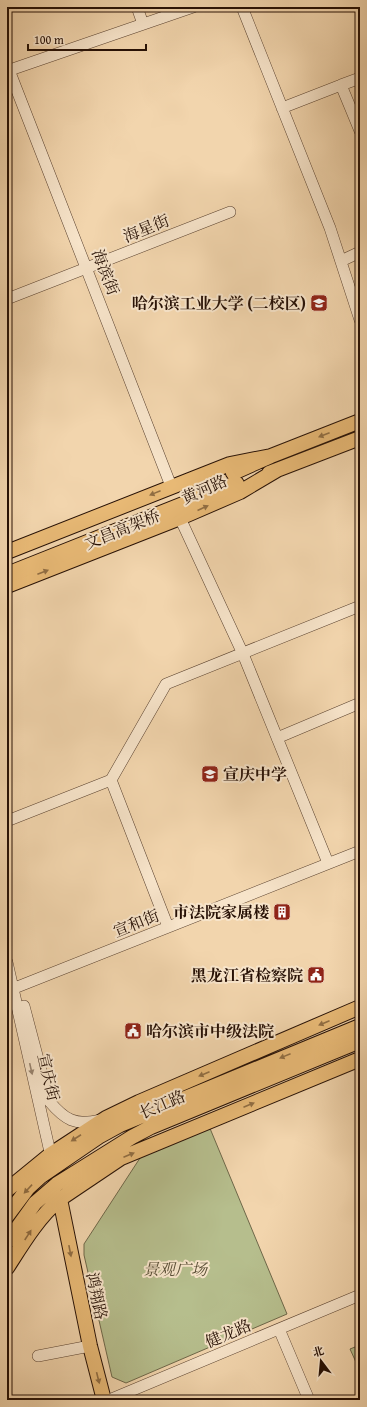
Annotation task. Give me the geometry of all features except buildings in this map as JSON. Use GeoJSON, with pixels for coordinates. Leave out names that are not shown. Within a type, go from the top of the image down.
{"type":"FeatureCollection","features":[{"type":"Feature","properties":{"kind":"highway","name":"文昌高架桥"},"geometry":{"type":"LineString","coordinates":[[7,564],[235,479]]}},
{"type":"Feature","properties":{"kind":"highway","name":"文昌高架桥"},"geometry":{"type":"LineString","coordinates":[[7,575],[235,479]]}},
{"type":"Feature","properties":{"kind":"main road","name":"黄河路"},"geometry":{"type":"LineString","coordinates":[[7,552],[230,464],[271,456],[360,421]]}},
{"type":"Feature","properties":{"kind":"main road","name":"黄河路"},"geometry":{"type":"LineString","coordinates":[[235,479],[277,470],[360,438]]}},
{"type":"Feature","properties":{"kind":"main road","name":"黄河路"},"geometry":{"type":"LineString","coordinates":[[235,479],[271,456]]}},
{"type":"Feature","properties":{"kind":"main road","name":"黄河路"},"geometry":{"type":"LineString","coordinates":[[7,586],[180,518],[240,492],[277,470]]}},
{"type":"Feature","properties":{"kind":"main road"},"geometry":{"type":"LineString","coordinates":[[7,1190],[52,1160],[106,1118],[139,1102],[360,1008]]}},
{"type":"Feature","properties":{"kind":"main road","name":"长江路"},"geometry":{"type":"LineString","coordinates":[[7,1216],[52,1160],[131,1120],[360,1026]]}},
{"type":"Feature","properties":{"kind":"main road","name":"长江路"},"geometry":{"type":"LineString","coordinates":[[7,1242],[35,1203],[57,1184],[127,1140],[150,1127],[360,1041]]}},
{"type":"Feature","properties":{"kind":"main road"},"geometry":{"type":"LineString","coordinates":[[7,1268],[38,1221],[60,1199],[122,1158],[360,1058]]}},
{"type":"Feature","properties":{"kind":"main road","name":"鸿翔路"},"geometry":{"type":"LineString","coordinates":[[60,1199],[90,1346],[104,1400]]}},
{"type":"Feature","properties":{"kind":"street"},"geometry":{"type":"LineString","coordinates":[[137,7],[143,24]]}},
{"type":"Feature","properties":{"kind":"street"},"geometry":{"type":"LineString","coordinates":[[8,70],[194,7]]}},
{"type":"Feature","properties":{"kind":"street"},"geometry":{"type":"LineString","coordinates":[[242,7],[330,228],[360,320]]}},
{"type":"Feature","properties":{"kind":"street","name":"海滨街"},"geometry":{"type":"LineString","coordinates":[[8,70],[87,268],[171,486]]}},
{"type":"Feature","properties":{"kind":"street"},"geometry":{"type":"LineString","coordinates":[[282,108],[360,78]]}},
{"type":"Feature","properties":{"kind":"street"},"geometry":{"type":"LineString","coordinates":[[342,85],[360,131]]}},
{"type":"Feature","properties":{"kind":"street","name":"海星街"},"geometry":{"type":"LineString","coordinates":[[7,299],[230,212]]}},
{"type":"Feature","properties":{"kind":"street"},"geometry":{"type":"LineString","coordinates":[[341,261],[360,252]]}},
{"type":"Feature","properties":{"kind":"street"},"geometry":{"type":"LineString","coordinates":[[180,518],[243,654],[328,864]]}},
{"type":"Feature","properties":{"kind":"street"},"geometry":{"type":"LineString","coordinates":[[7,821],[110,780],[166,684],[360,606]]}},
{"type":"Feature","properties":{"kind":"street"},"geometry":{"type":"LineString","coordinates":[[277,738],[360,702]]}},
{"type":"Feature","properties":{"kind":"street"},"geometry":{"type":"LineString","coordinates":[[110,780],[168,927]]}},
{"type":"Feature","properties":{"kind":"street","name":"宣和街"},"geometry":{"type":"LineString","coordinates":[[13,989],[360,851]]}},
{"type":"Feature","properties":{"kind":"street","name":"宣庆街"},"geometry":{"type":"LineString","coordinates":[[7,962],[60,1199]]}},
{"type":"Feature","properties":{"kind":"street"},"geometry":{"type":"LineString","coordinates":[[13,989],[49,1101],[67,1118],[75,1121],[86,1123],[106,1118]]}},
{"type":"Feature","properties":{"kind":"street","name":"健龙路"},"geometry":{"type":"LineString","coordinates":[[108,1400],[360,1295]]}},
{"type":"Feature","properties":{"kind":"street"},"geometry":{"type":"LineString","coordinates":[[279,1329],[308,1400]]}},
{"type":"Feature","properties":{"kind":"street"},"geometry":{"type":"LineString","coordinates":[[38,1356],[90,1346]]}},
{"type":"Feature","properties":{"kind":"green space","name":"景观广场"},"geometry":{"type":"Polygon","coordinates":[[[209,1126],[287,1314],[126,1383],[112,1377],[84,1255],[84,1244],[140,1158],[151,1150],[209,1126]]]}},
{"type":"Feature","properties":{"kind":"green space"},"geometry":{"type":"Polygon","coordinates":[[[360,1345],[360,1371],[350,1349],[360,1345]]]}},
{"type":"Feature","properties":{"kind":"place","name":"哈尔滨工业大学 (二校区)"},"geometry":{"type":"Point","coordinates":[319,303]}},
{"type":"Feature","properties":{"kind":"place","name":"宣庆中学"},"geometry":{"type":"Point","coordinates":[210,774]}},
{"type":"Feature","properties":{"kind":"place","name":"市法院家属楼"},"geometry":{"type":"Point","coordinates":[282,912]}},
{"type":"Feature","properties":{"kind":"place","name":"黑龙江省检察院"},"geometry":{"type":"Point","coordinates":[316,975]}},
{"type":"Feature","properties":{"kind":"place","name":"哈尔滨市中级法院"},"geometry":{"type":"Point","coordinates":[133,1031]}}]}
